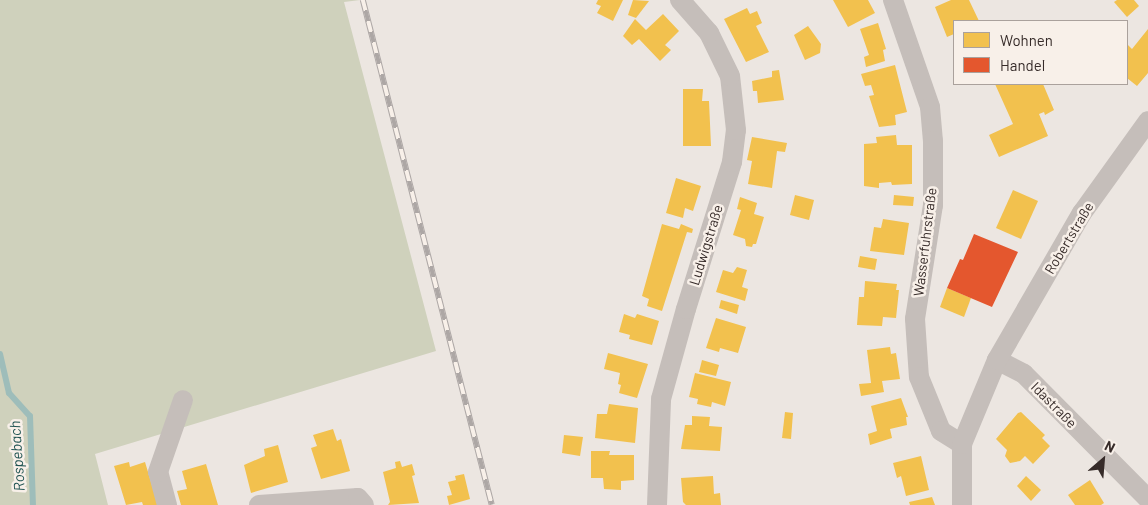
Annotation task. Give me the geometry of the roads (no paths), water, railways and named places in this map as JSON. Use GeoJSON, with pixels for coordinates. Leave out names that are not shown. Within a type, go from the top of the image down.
{"type":"FeatureCollection","features":[{"type":"Feature","properties":{"kind":"street","name":"Ludwigstraße"},"geometry":{"type":"LineString","coordinates":[[657,505],[661,399],[686,309],[732,162],[736,130],[730,76],[709,33],[680,0]]}},
{"type":"Feature","properties":{"kind":"street","name":"Wasserfuhrstraße"},"geometry":{"type":"LineString","coordinates":[[892,0],[930,107],[934,141],[933,204],[915,319],[919,377],[941,431],[962,444]]}},
{"type":"Feature","properties":{"kind":"street","name":"Robertstraße"},"geometry":{"type":"LineString","coordinates":[[962,444],[997,360],[1082,213],[1148,121]]}},
{"type":"Feature","properties":{"kind":"street","name":"Idastraße"},"geometry":{"type":"LineString","coordinates":[[997,360],[1024,374],[1148,499]]}},
{"type":"Feature","properties":{"kind":"street"},"geometry":{"type":"LineString","coordinates":[[167,505],[158,472],[182,400]]}},
{"type":"Feature","properties":{"kind":"street"},"geometry":{"type":"LineString","coordinates":[[962,444],[962,505]]}},
{"type":"Feature","properties":{"kind":"street"},"geometry":{"type":"LineString","coordinates":[[259,505],[358,498],[364,505]]}},
{"type":"Feature","properties":{"kind":"waterway","name":"Rospebach"},"geometry":{"type":"LineString","coordinates":[[0,354],[9,393],[30,416],[33,505]]}},
{"type":"Feature","properties":{"kind":"railway"},"geometry":{"type":"LineString","coordinates":[[363,0],[492,505]]}}]}
